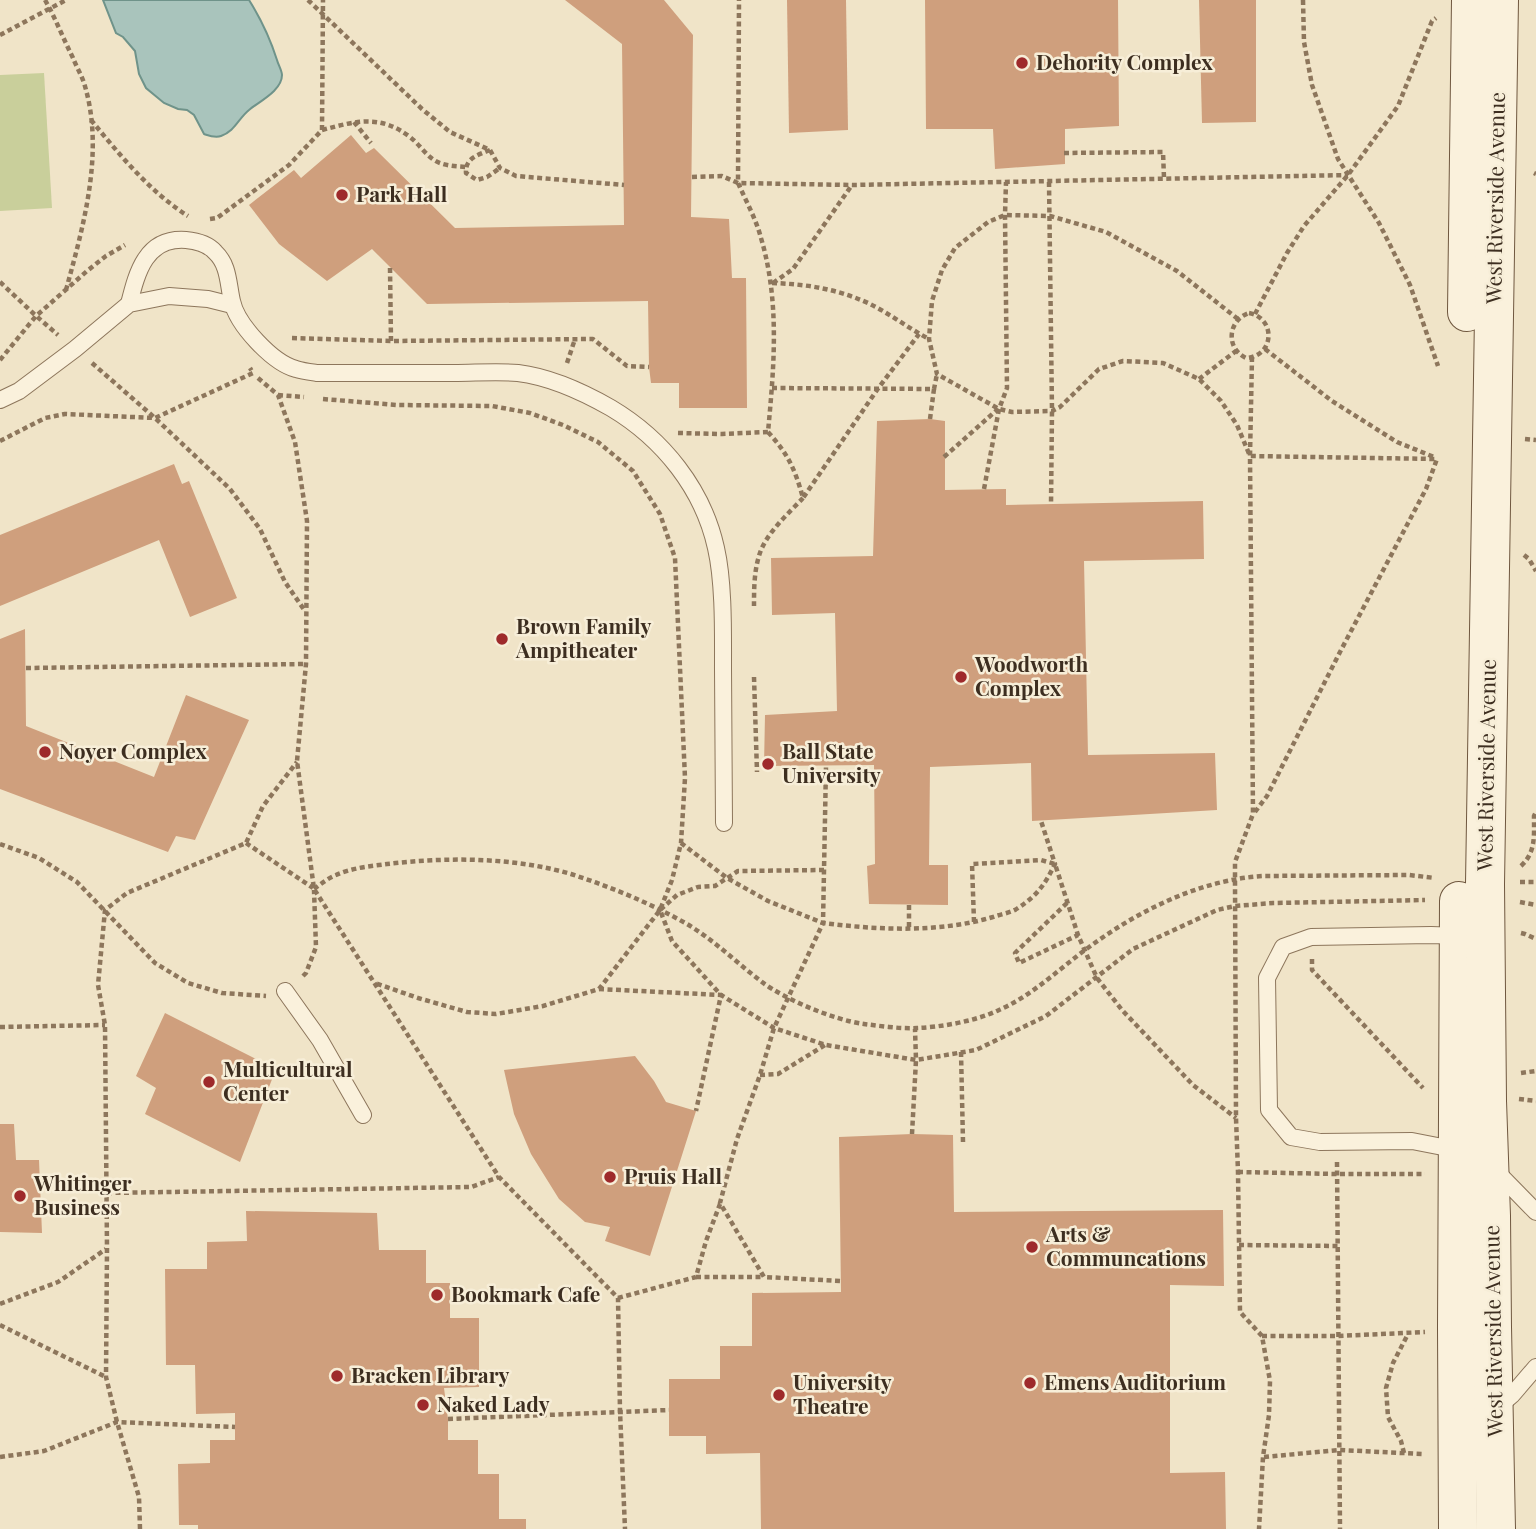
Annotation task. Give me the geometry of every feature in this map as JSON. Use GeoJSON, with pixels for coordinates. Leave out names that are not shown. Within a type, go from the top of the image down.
{"type":"FeatureCollection","features":[{"type":"Feature","properties":{"kind":"street","name":"West Riverside Avenue"},"geometry":{"type":"LineString","coordinates":[[1496,1529],[1491,1216],[1460,1163],[1472,936],[1485,884],[1499,0]]}},
{"type":"Feature","properties":{"kind":"street"},"geometry":{"type":"LineString","coordinates":[[1454,8],[1472,936]]}},
{"type":"Feature","properties":{"kind":"street"},"geometry":{"type":"LineString","coordinates":[[1458,1529],[1460,1163]]}},
{"type":"Feature","properties":{"kind":"lane"},"geometry":{"type":"LineString","coordinates":[[129,304],[144,259],[158,245],[174,239],[197,241],[215,251],[226,267],[232,305],[250,335],[269,353],[293,369],[317,373],[518,373],[586,393],[627,418],[661,446],[697,495],[717,550],[723,646],[724,823]]}},
{"type":"Feature","properties":{"kind":"lane"},"geometry":{"type":"LineString","coordinates":[[0,400],[19,391],[129,304],[169,296],[208,299],[232,305]]}},
{"type":"Feature","properties":{"kind":"lane"},"geometry":{"type":"LineString","coordinates":[[1472,936],[1311,937],[1283,947],[1267,978],[1269,1110],[1291,1137],[1320,1142],[1412,1141],[1460,1163],[1536,1212]]}},
{"type":"Feature","properties":{"kind":"lane"},"geometry":{"type":"LineString","coordinates":[[285,991],[320,1040],[363,1115]]}},
{"type":"Feature","properties":{"kind":"lane"},"geometry":{"type":"LineString","coordinates":[[1495,1409],[1536,1367]]}},
{"type":"Feature","properties":{"kind":"path"},"geometry":{"type":"LineString","coordinates":[[45,0],[84,82],[93,148],[89,190],[65,291]]}},
{"type":"Feature","properties":{"kind":"path"},"geometry":{"type":"LineString","coordinates":[[0,35],[66,0]]}},
{"type":"Feature","properties":{"kind":"path"},"geometry":{"type":"LineString","coordinates":[[308,0],[422,109],[450,132],[491,150],[500,168],[516,176],[624,185]]}},
{"type":"Feature","properties":{"kind":"path"},"geometry":{"type":"LineString","coordinates":[[322,130],[323,0]]}},
{"type":"Feature","properties":{"kind":"path"},"geometry":{"type":"LineString","coordinates":[[738,0],[738,183],[761,236],[772,284],[775,338],[768,432],[782,448],[796,472],[803,498]]}},
{"type":"Feature","properties":{"kind":"path"},"geometry":{"type":"LineString","coordinates":[[1303,0],[1304,41],[1312,85],[1338,159],[1379,223],[1410,285],[1438,366]]}},
{"type":"Feature","properties":{"kind":"path"},"geometry":{"type":"LineString","coordinates":[[1255,314],[1286,253],[1304,226],[1348,175],[1398,106],[1432,21],[1454,8]]}},
{"type":"Feature","properties":{"kind":"path"},"geometry":{"type":"LineString","coordinates":[[91,120],[127,163],[177,208],[197,221]]}},
{"type":"Feature","properties":{"kind":"path"},"geometry":{"type":"LineString","coordinates":[[354,122],[371,143]]}},
{"type":"Feature","properties":{"kind":"path"},"geometry":{"type":"LineString","coordinates":[[207,220],[217,218],[289,165],[322,130],[354,122],[375,122],[390,126],[410,137],[435,160],[450,166],[466,167]]}},
{"type":"Feature","properties":{"kind":"path"},"geometry":{"type":"LineString","coordinates":[[491,150],[472,157],[466,167],[466,173],[477,180],[500,168]]}},
{"type":"Feature","properties":{"kind":"path"},"geometry":{"type":"LineString","coordinates":[[1064,153],[1163,152],[1164,178]]}},
{"type":"Feature","properties":{"kind":"path"},"geometry":{"type":"LineString","coordinates":[[692,177],[722,176],[738,183],[852,185],[1348,175]]}},
{"type":"Feature","properties":{"kind":"path"},"geometry":{"type":"LineString","coordinates":[[984,489],[999,409],[1007,388],[1006,182]]}},
{"type":"Feature","properties":{"kind":"path"},"geometry":{"type":"LineString","coordinates":[[1049,182],[1051,505]]}},
{"type":"Feature","properties":{"kind":"path"},"geometry":{"type":"LineString","coordinates":[[772,284],[793,269],[852,185]]}},
{"type":"Feature","properties":{"kind":"path"},"geometry":{"type":"LineString","coordinates":[[930,419],[937,374],[929,339],[932,301],[942,270],[955,248],[988,222],[1005,215],[1050,216],[1106,232],[1177,271],[1238,319]]}},
{"type":"Feature","properties":{"kind":"path"},"geometry":{"type":"LineString","coordinates":[[390,268],[391,341]]}},
{"type":"Feature","properties":{"kind":"path"},"geometry":{"type":"LineString","coordinates":[[0,282],[155,418],[230,489],[260,528],[285,582],[306,611]]}},
{"type":"Feature","properties":{"kind":"path"},"geometry":{"type":"LineString","coordinates":[[772,284],[826,288],[869,304],[929,339]]}},
{"type":"Feature","properties":{"kind":"path"},"geometry":{"type":"LineString","coordinates":[[1249,313],[1255,314],[1267,326],[1268,334],[1261,354],[1246,358],[1236,351],[1231,335],[1238,319],[1249,313]]}},
{"type":"Feature","properties":{"kind":"path"},"geometry":{"type":"LineString","coordinates":[[754,606],[759,554],[769,536],[803,498],[919,334]]}},
{"type":"Feature","properties":{"kind":"path"},"geometry":{"type":"LineString","coordinates":[[566,366],[575,339]]}},
{"type":"Feature","properties":{"kind":"path"},"geometry":{"type":"LineString","coordinates":[[1265,348],[1332,401],[1397,442],[1437,459]]}},
{"type":"Feature","properties":{"kind":"path"},"geometry":{"type":"LineString","coordinates":[[1199,379],[1236,351]]}},
{"type":"Feature","properties":{"kind":"path"},"geometry":{"type":"LineString","coordinates":[[1252,357],[1250,456],[1253,814]]}},
{"type":"Feature","properties":{"kind":"path"},"geometry":{"type":"LineString","coordinates":[[937,374],[999,409],[1012,412],[1052,411],[1060,407],[1099,369],[1123,361],[1163,363],[1199,379],[1221,401],[1237,425],[1250,456]]}},
{"type":"Feature","properties":{"kind":"path"},"geometry":{"type":"LineString","coordinates":[[0,844],[39,858],[77,881],[155,963],[188,983],[222,993],[262,997],[285,991],[306,973],[316,947],[314,889],[297,761],[306,664],[307,521],[295,442],[278,395],[253,373]]}},
{"type":"Feature","properties":{"kind":"path"},"geometry":{"type":"LineString","coordinates":[[772,388],[934,389]]}},
{"type":"Feature","properties":{"kind":"path"},"geometry":{"type":"LineString","coordinates":[[278,395],[305,397]]}},
{"type":"Feature","properties":{"kind":"path"},"geometry":{"type":"LineString","coordinates":[[318,399],[397,405],[492,406],[530,413],[563,425],[598,443],[633,471],[660,514],[675,558],[685,778],[681,844],[672,880],[660,910],[671,941],[721,995],[774,1028],[826,1045],[916,1060],[976,1050],[1046,1016],[1133,949],[1217,910],[1273,903],[1433,900]]}},
{"type":"Feature","properties":{"kind":"path"},"geometry":{"type":"LineString","coordinates":[[944,457],[999,409]]}},
{"type":"Feature","properties":{"kind":"path"},"geometry":{"type":"LineString","coordinates":[[674,433],[768,432]]}},
{"type":"Feature","properties":{"kind":"path"},"geometry":{"type":"LineString","coordinates":[[1250,456],[1437,459]]}},
{"type":"Feature","properties":{"kind":"path"},"geometry":{"type":"LineString","coordinates":[[1259,1529],[1270,1381],[1262,1336],[1240,1312],[1235,862],[1253,814],[1267,796],[1426,489],[1437,459]]}},
{"type":"Feature","properties":{"kind":"path"},"geometry":{"type":"LineString","coordinates":[[26,668],[306,664]]}},
{"type":"Feature","properties":{"kind":"path"},"geometry":{"type":"LineString","coordinates":[[754,677],[757,772]]}},
{"type":"Feature","properties":{"kind":"path"},"geometry":{"type":"LineString","coordinates":[[140,1529],[139,1497],[106,1377],[105,1025],[98,985],[105,910],[127,893],[246,843],[263,806],[297,761]]}},
{"type":"Feature","properties":{"kind":"path"},"geometry":{"type":"LineString","coordinates":[[696,1277],[737,1139],[761,1075],[774,1028],[823,923],[826,766]]}},
{"type":"Feature","properties":{"kind":"path"},"geometry":{"type":"LineString","coordinates":[[1518,869],[1533,851],[1536,812]]}},
{"type":"Feature","properties":{"kind":"path"},"geometry":{"type":"LineString","coordinates":[[1041,821],[1078,935],[1097,978],[1122,1010],[1193,1085],[1236,1118]]}},
{"type":"Feature","properties":{"kind":"path"},"geometry":{"type":"LineString","coordinates":[[246,843],[314,889],[499,1177],[618,1298],[625,1529]]}},
{"type":"Feature","properties":{"kind":"path"},"geometry":{"type":"LineString","coordinates":[[681,844],[727,878],[768,901],[823,923],[852,926],[909,929],[974,922],[1017,910],[1041,890],[1055,864]]}},
{"type":"Feature","properties":{"kind":"path"},"geometry":{"type":"LineString","coordinates":[[314,889],[336,874],[369,866],[421,860],[478,860],[528,865],[569,874],[619,891],[689,926],[765,984],[789,998],[861,1024],[915,1029],[959,1022],[998,1010],[1040,986],[1127,920],[1182,894],[1251,877],[1409,875],[1433,878]]}},
{"type":"Feature","properties":{"kind":"path"},"geometry":{"type":"LineString","coordinates":[[974,922],[972,864],[1041,860],[1055,864]]}},
{"type":"Feature","properties":{"kind":"path"},"geometry":{"type":"LineString","coordinates":[[598,989],[660,910],[677,895],[698,887],[715,886],[738,871],[824,870]]}},
{"type":"Feature","properties":{"kind":"path"},"geometry":{"type":"LineString","coordinates":[[1067,903],[1015,953],[1018,963],[1078,935]]}},
{"type":"Feature","properties":{"kind":"path"},"geometry":{"type":"LineString","coordinates":[[1311,903],[1312,970],[1430,1095]]}},
{"type":"Feature","properties":{"kind":"path"},"geometry":{"type":"LineString","coordinates":[[909,905],[909,929]]}},
{"type":"Feature","properties":{"kind":"path"},"geometry":{"type":"LineString","coordinates":[[375,982],[467,1012],[496,1014],[543,1006],[598,989],[721,995]]}},
{"type":"Feature","properties":{"kind":"path"},"geometry":{"type":"LineString","coordinates":[[696,1111],[721,995]]}},
{"type":"Feature","properties":{"kind":"path"},"geometry":{"type":"LineString","coordinates":[[0,1027],[105,1025]]}},
{"type":"Feature","properties":{"kind":"path"},"geometry":{"type":"LineString","coordinates":[[912,1134],[915,1029]]}},
{"type":"Feature","properties":{"kind":"path"},"geometry":{"type":"LineString","coordinates":[[761,1075],[778,1074],[826,1045]]}},
{"type":"Feature","properties":{"kind":"path"},"geometry":{"type":"LineString","coordinates":[[961,1052],[963,1142]]}},
{"type":"Feature","properties":{"kind":"path"},"geometry":{"type":"LineString","coordinates":[[1337,1141],[1340,1529]]}},
{"type":"Feature","properties":{"kind":"path"},"geometry":{"type":"LineString","coordinates":[[1238,1172],[1337,1174],[1460,1163]]}},
{"type":"Feature","properties":{"kind":"path"},"geometry":{"type":"LineString","coordinates":[[107,1193],[471,1187],[499,1177]]}},
{"type":"Feature","properties":{"kind":"path"},"geometry":{"type":"LineString","coordinates":[[720,1203],[764,1277]]}},
{"type":"Feature","properties":{"kind":"path"},"geometry":{"type":"LineString","coordinates":[[1240,1245],[1338,1246]]}},
{"type":"Feature","properties":{"kind":"path"},"geometry":{"type":"LineString","coordinates":[[0,1304],[58,1282],[107,1248]]}},
{"type":"Feature","properties":{"kind":"path"},"geometry":{"type":"LineString","coordinates":[[618,1298],[696,1277],[840,1281]]}},
{"type":"Feature","properties":{"kind":"path"},"geometry":{"type":"LineString","coordinates":[[0,1325],[106,1377]]}},
{"type":"Feature","properties":{"kind":"path"},"geometry":{"type":"LineString","coordinates":[[1262,1336],[1434,1332]]}},
{"type":"Feature","properties":{"kind":"path"},"geometry":{"type":"LineString","coordinates":[[1404,1453],[1401,1441],[1388,1417],[1386,1388],[1392,1363],[1409,1333]]}},
{"type":"Feature","properties":{"kind":"path"},"geometry":{"type":"LineString","coordinates":[[448,1419],[669,1410]]}},
{"type":"Feature","properties":{"kind":"path"},"geometry":{"type":"LineString","coordinates":[[0,1457],[44,1451],[117,1422],[235,1427]]}},
{"type":"Feature","properties":{"kind":"path"},"geometry":{"type":"LineString","coordinates":[[1263,1457],[1339,1450],[1434,1455]]}},
{"type":"Feature","properties":{"kind":"green space"},"geometry":{"type":"Polygon","coordinates":[[[44,73],[52,208],[0,211],[0,75],[44,73]]]}},
{"type":"Feature","properties":{"kind":"water"},"geometry":{"type":"Polygon","coordinates":[[[103,0],[249,0],[271,44],[282,75],[281,81],[274,91],[249,110],[230,131],[217,137],[204,134],[194,115],[164,103],[146,88],[139,74],[135,51],[116,33],[103,0]]]}},
{"type":"Feature","properties":{"kind":"building","name":"Park Hall"},"geometry":{"type":"Polygon","coordinates":[[[565,0],[664,0],[693,35],[691,217],[729,219],[732,278],[746,278],[747,408],[679,408],[679,383],[651,383],[648,301],[427,304],[372,249],[327,281],[279,244],[249,205],[294,170],[301,178],[351,135],[366,153],[374,148],[455,228],[624,225],[622,44],[565,0]]]}},
{"type":"Feature","properties":{"kind":"building"},"geometry":{"type":"Polygon","coordinates":[[[787,0],[846,0],[848,130],[789,133],[787,0]]]}},
{"type":"Feature","properties":{"kind":"building","name":"Dehority Complex"},"geometry":{"type":"Polygon","coordinates":[[[925,0],[1118,0],[1119,126],[1065,129],[1065,164],[995,169],[993,129],[926,129],[925,0]]]}},
{"type":"Feature","properties":{"kind":"building","name":"Dehority Complex"},"geometry":{"type":"Polygon","coordinates":[[[1199,0],[1256,0],[1256,122],[1202,123],[1199,0]]]}},
{"type":"Feature","properties":{"kind":"building","name":"Woodworth Complex"},"geometry":{"type":"Polygon","coordinates":[[[877,421],[945,421],[945,490],[1006,489],[1006,505],[1203,501],[1204,559],[1084,561],[1088,755],[1215,753],[1217,810],[1032,821],[1031,763],[930,767],[929,865],[948,865],[948,905],[869,904],[867,866],[875,864],[874,765],[764,766],[765,715],[837,711],[835,613],[772,615],[771,558],[873,556],[877,421]]]}},
{"type":"Feature","properties":{"kind":"building"},"geometry":{"type":"Polygon","coordinates":[[[174,464],[182,484],[189,481],[237,598],[190,617],[159,540],[0,606],[0,535],[174,464]]]}},
{"type":"Feature","properties":{"kind":"building","name":"Noyer Complex"},"geometry":{"type":"Polygon","coordinates":[[[25,629],[26,726],[154,777],[186,695],[249,720],[195,840],[176,836],[168,852],[0,789],[0,639],[25,629]]]}},
{"type":"Feature","properties":{"kind":"building","name":"Multicultural Center"},"geometry":{"type":"Polygon","coordinates":[[[165,1013],[276,1069],[240,1162],[145,1114],[156,1088],[136,1076],[165,1013]]]}},
{"type":"Feature","properties":{"kind":"building","name":"Pruis Hall"},"geometry":{"type":"Polygon","coordinates":[[[635,1056],[666,1102],[696,1111],[650,1256],[605,1241],[610,1227],[585,1222],[559,1199],[531,1154],[514,1114],[504,1070],[635,1056]]]}},
{"type":"Feature","properties":{"kind":"building","name":"Whitinger Business"},"geometry":{"type":"Polygon","coordinates":[[[0,1124],[14,1124],[16,1160],[39,1160],[42,1233],[0,1232],[0,1124]]]}},
{"type":"Feature","properties":{"kind":"building"},"geometry":{"type":"Polygon","coordinates":[[[953,1135],[954,1212],[1223,1210],[1224,1286],[1170,1285],[1170,1473],[1225,1472],[1226,1529],[761,1529],[760,1453],[706,1454],[706,1436],[669,1436],[669,1379],[720,1379],[720,1346],[752,1346],[752,1293],[841,1292],[839,1137],[953,1135]]]}},
{"type":"Feature","properties":{"kind":"building","name":"Bracken Library"},"geometry":{"type":"Polygon","coordinates":[[[246,1211],[377,1213],[379,1250],[426,1250],[426,1283],[450,1283],[450,1318],[479,1318],[479,1387],[444,1388],[448,1440],[478,1440],[478,1474],[499,1474],[499,1519],[526,1519],[526,1529],[198,1529],[198,1525],[179,1525],[178,1464],[210,1463],[210,1440],[235,1440],[235,1413],[196,1414],[195,1365],[166,1365],[165,1269],[207,1269],[207,1242],[247,1241],[246,1211]]]}},
{"type":"Feature","properties":{"kind":"place","name":"Dehority Complex"},"geometry":{"type":"Point","coordinates":[1022,63]}},
{"type":"Feature","properties":{"kind":"place","name":"Park Hall"},"geometry":{"type":"Point","coordinates":[342,195]}},
{"type":"Feature","properties":{"kind":"place","name":"Brown Family Ampitheater"},"geometry":{"type":"Point","coordinates":[502,639]}},
{"type":"Feature","properties":{"kind":"place","name":"Woodworth Complex"},"geometry":{"type":"Point","coordinates":[961,677]}},
{"type":"Feature","properties":{"kind":"place","name":"Noyer Complex"},"geometry":{"type":"Point","coordinates":[45,752]}},
{"type":"Feature","properties":{"kind":"place","name":"Ball State University"},"geometry":{"type":"Point","coordinates":[768,764]}},
{"type":"Feature","properties":{"kind":"place","name":"Multicultural Center"},"geometry":{"type":"Point","coordinates":[209,1082]}},
{"type":"Feature","properties":{"kind":"place","name":"Pruis Hall"},"geometry":{"type":"Point","coordinates":[610,1177]}},
{"type":"Feature","properties":{"kind":"place","name":"Whitinger Business"},"geometry":{"type":"Point","coordinates":[20,1196]}},
{"type":"Feature","properties":{"kind":"place","name":"Arts & Communcations"},"geometry":{"type":"Point","coordinates":[1032,1247]}},
{"type":"Feature","properties":{"kind":"place","name":"Bookmark Cafe"},"geometry":{"type":"Point","coordinates":[437,1295]}},
{"type":"Feature","properties":{"kind":"place","name":"Bracken Library"},"geometry":{"type":"Point","coordinates":[337,1376]}},
{"type":"Feature","properties":{"kind":"place","name":"Emens Auditorium"},"geometry":{"type":"Point","coordinates":[1030,1383]}},
{"type":"Feature","properties":{"kind":"place","name":"University Theatre"},"geometry":{"type":"Point","coordinates":[779,1395]}},
{"type":"Feature","properties":{"kind":"place","name":"Naked Lady"},"geometry":{"type":"Point","coordinates":[423,1405]}}]}
